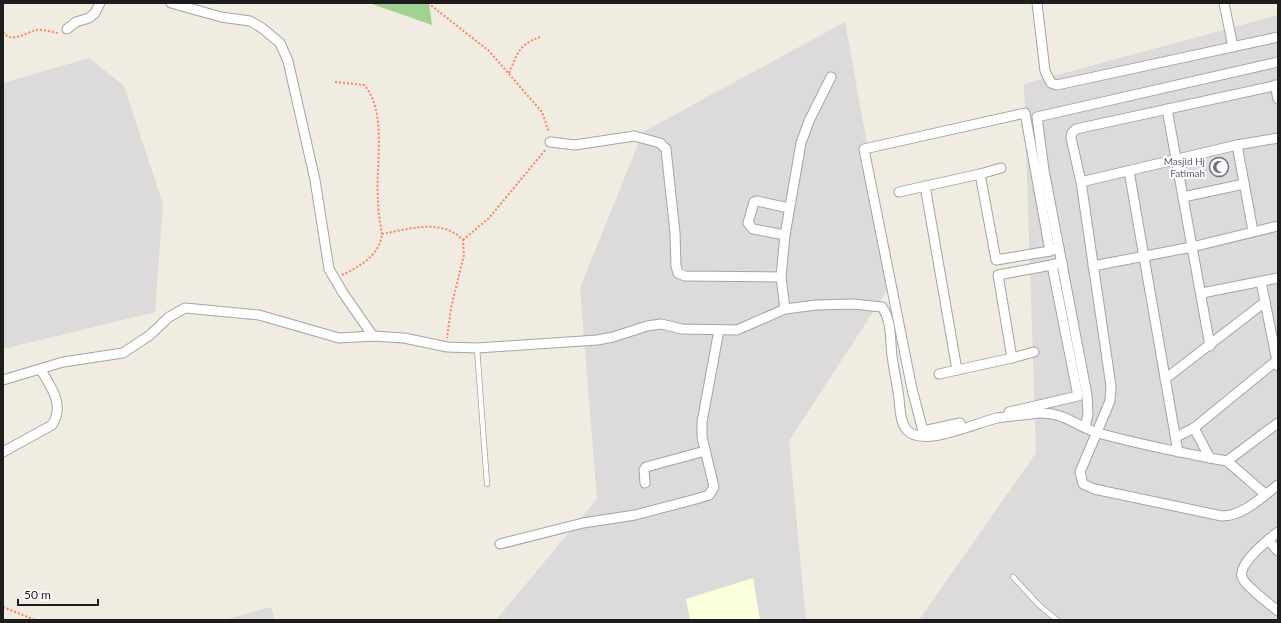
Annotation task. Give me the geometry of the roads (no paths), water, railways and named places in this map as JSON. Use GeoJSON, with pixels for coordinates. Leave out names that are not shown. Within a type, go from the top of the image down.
{"type":"FeatureCollection","features":[{"type":"Feature","properties":{"kind":"street"},"geometry":{"type":"LineString","coordinates":[[63,31],[76,22],[89,18],[100,3]]}},
{"type":"Feature","properties":{"kind":"street"},"geometry":{"type":"LineString","coordinates":[[171,3],[221,17],[250,21],[262,28],[280,43],[289,68],[315,180],[329,268],[334,279],[373,336]]}},
{"type":"Feature","properties":{"kind":"street"},"geometry":{"type":"LineString","coordinates":[[1037,3],[1045,71],[1051,83],[1057,85],[1278,37]]}},
{"type":"Feature","properties":{"kind":"street"},"geometry":{"type":"LineString","coordinates":[[1224,3],[1233,47]]}},
{"type":"Feature","properties":{"kind":"street"},"geometry":{"type":"LineString","coordinates":[[1055,250],[1037,117],[1278,62]]}},
{"type":"Feature","properties":{"kind":"street"},"geometry":{"type":"LineString","coordinates":[[785,309],[781,277],[785,235],[803,134],[831,77]]}},
{"type":"Feature","properties":{"kind":"street"},"geometry":{"type":"LineString","coordinates":[[1278,99],[1277,85],[1073,131],[1071,135],[1080,182],[1111,386],[1110,401],[1080,472],[1083,484],[1088,488],[1222,516],[1230,516],[1238,513],[1278,485]]}},
{"type":"Feature","properties":{"kind":"street"},"geometry":{"type":"LineString","coordinates":[[1167,109],[1192,247],[1202,293],[1210,346]]}},
{"type":"Feature","properties":{"kind":"street"},"geometry":{"type":"LineString","coordinates":[[1052,265],[1078,396],[923,431],[912,389],[864,148],[1024,113],[1055,250],[1062,262],[1081,368],[1088,395],[1088,415],[1084,427]]}},
{"type":"Feature","properties":{"kind":"street"},"geometry":{"type":"LineString","coordinates":[[550,142],[575,145],[598,142],[623,136],[634,136],[663,145],[666,149],[675,233],[676,266],[678,273],[685,276],[781,277]]}},
{"type":"Feature","properties":{"kind":"street"},"geometry":{"type":"LineString","coordinates":[[1080,182],[1237,145],[1278,138]]}},
{"type":"Feature","properties":{"kind":"street"},"geometry":{"type":"LineString","coordinates":[[1237,145],[1253,231]]}},
{"type":"Feature","properties":{"kind":"street"},"geometry":{"type":"LineString","coordinates":[[899,192],[1001,168]]}},
{"type":"Feature","properties":{"kind":"street"},"geometry":{"type":"LineString","coordinates":[[1129,171],[1178,452]]}},
{"type":"Feature","properties":{"kind":"street"},"geometry":{"type":"LineString","coordinates":[[980,174],[1012,358]]}},
{"type":"Feature","properties":{"kind":"street"},"geometry":{"type":"LineString","coordinates":[[1183,197],[1244,184]]}},
{"type":"Feature","properties":{"kind":"street"},"geometry":{"type":"LineString","coordinates":[[925,186],[957,370]]}},
{"type":"Feature","properties":{"kind":"street"},"geometry":{"type":"LineString","coordinates":[[785,235],[753,229],[748,223],[752,204],[756,201],[789,208]]}},
{"type":"Feature","properties":{"kind":"street"},"geometry":{"type":"LineString","coordinates":[[1093,266],[1192,247],[1278,226]]}},
{"type":"Feature","properties":{"kind":"street"},"geometry":{"type":"LineString","coordinates":[[996,260],[1055,250]]}},
{"type":"Feature","properties":{"kind":"street"},"geometry":{"type":"LineString","coordinates":[[1039,253],[1042,267]]}},
{"type":"Feature","properties":{"kind":"street"},"geometry":{"type":"LineString","coordinates":[[998,275],[1062,262]]}},
{"type":"Feature","properties":{"kind":"street"},"geometry":{"type":"LineString","coordinates":[[1202,293],[1278,278]]}},
{"type":"Feature","properties":{"kind":"street"},"geometry":{"type":"LineString","coordinates":[[1176,437],[1194,428],[1277,364],[1261,282]]}},
{"type":"Feature","properties":{"kind":"street"},"geometry":{"type":"LineString","coordinates":[[1165,380],[1265,302]]}},
{"type":"Feature","properties":{"kind":"street"},"geometry":{"type":"LineString","coordinates":[[3,378],[41,370],[63,362],[123,353],[150,335],[169,317],[185,308],[259,315],[339,338],[373,336],[404,338],[447,347],[477,348],[597,340],[613,337],[647,326],[661,324],[682,328],[737,330],[785,309],[816,305],[853,304],[882,307],[886,313],[890,328],[892,355],[904,426],[916,436],[938,435],[997,418],[1039,414],[1060,415],[1096,432],[1178,452],[1227,461],[1265,494]]}},
{"type":"Feature","properties":{"kind":"street"},"geometry":{"type":"LineString","coordinates":[[500,544],[583,523],[635,515],[708,495],[714,487],[705,452],[702,422],[719,330]]}},
{"type":"Feature","properties":{"kind":"street"},"geometry":{"type":"LineString","coordinates":[[939,374],[1034,352]]}},
{"type":"Feature","properties":{"kind":"street"},"geometry":{"type":"LineString","coordinates":[[3,452],[52,425],[56,420],[59,407],[41,370]]}},
{"type":"Feature","properties":{"kind":"street"},"geometry":{"type":"LineString","coordinates":[[1227,461],[1278,423]]}},
{"type":"Feature","properties":{"kind":"street"},"geometry":{"type":"LineString","coordinates":[[1194,428],[1210,458]]}},
{"type":"Feature","properties":{"kind":"street"},"geometry":{"type":"LineString","coordinates":[[645,482],[644,470],[646,467],[705,452]]}},
{"type":"Feature","properties":{"kind":"street"},"geometry":{"type":"LineString","coordinates":[[1278,532],[1249,558],[1244,566],[1242,577],[1244,581],[1278,611]]}},
{"type":"Feature","properties":{"kind":"street"},"geometry":{"type":"LineString","coordinates":[[1268,540],[1278,552]]}},
{"type":"Feature","properties":{"kind":"lane"},"geometry":{"type":"LineString","coordinates":[[477,348],[487,484]]}},
{"type":"Feature","properties":{"kind":"lane"},"geometry":{"type":"LineString","coordinates":[[1013,577],[1040,606],[1057,620]]}},
{"type":"Feature","properties":{"kind":"place","name":"Masjid Hj Fatimah"},"geometry":{"type":"Point","coordinates":[1219,167]}}]}
